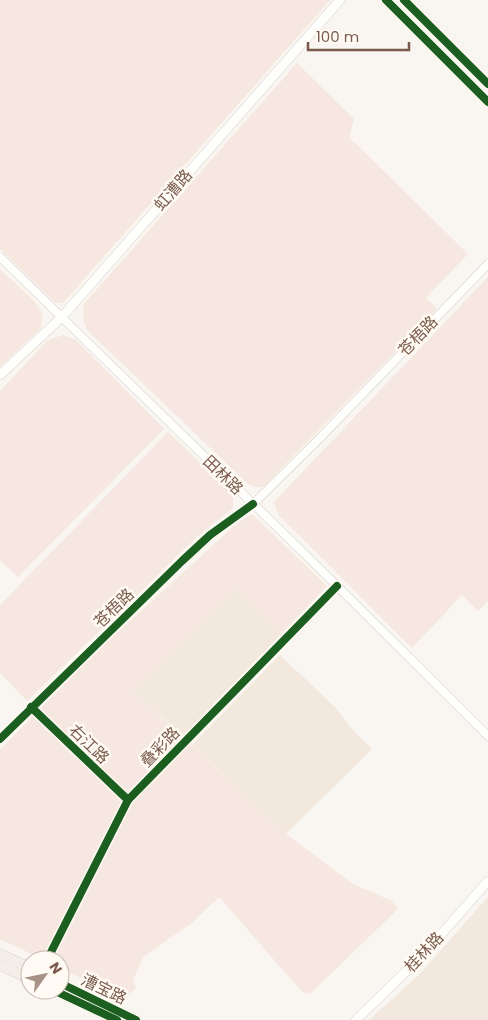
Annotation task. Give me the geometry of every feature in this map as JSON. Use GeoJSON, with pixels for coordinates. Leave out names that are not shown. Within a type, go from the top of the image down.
{"type":"FeatureCollection","features":[{"type":"Feature","properties":{"kind":"main road","name":"虹漕路"},"geometry":{"type":"LineString","coordinates":[[0,375],[62,317],[340,0]]}},
{"type":"Feature","properties":{"kind":"main road"},"geometry":{"type":"LineString","coordinates":[[386,0],[488,102]]}},
{"type":"Feature","properties":{"kind":"main road"},"geometry":{"type":"LineString","coordinates":[[404,0],[488,84]]}},
{"type":"Feature","properties":{"kind":"main road","name":"桂林路"},"geometry":{"type":"LineString","coordinates":[[356,1020],[423,955],[488,881]]}},
{"type":"Feature","properties":{"kind":"main road"},"geometry":{"type":"LineString","coordinates":[[0,954],[20,963]]}},
{"type":"Feature","properties":{"kind":"main road"},"geometry":{"type":"LineString","coordinates":[[0,965],[20,974]]}},
{"type":"Feature","properties":{"kind":"main road","name":"漕宝路"},"geometry":{"type":"LineString","coordinates":[[70,988],[136,1020]]}},
{"type":"Feature","properties":{"kind":"main road","name":"漕宝路"},"geometry":{"type":"LineString","coordinates":[[70,998],[117,1020]]}},
{"type":"Feature","properties":{"kind":"street","name":"田林路"},"geometry":{"type":"LineString","coordinates":[[0,257],[488,736]]}},
{"type":"Feature","properties":{"kind":"street","name":"苍梧路"},"geometry":{"type":"LineString","coordinates":[[0,739],[203,542],[253,504],[488,264]]}},
{"type":"Feature","properties":{"kind":"street","name":"叠彩路"},"geometry":{"type":"LineString","coordinates":[[52,950],[128,800],[337,586]]}},
{"type":"Feature","properties":{"kind":"street","name":"右江路"},"geometry":{"type":"LineString","coordinates":[[31,708],[128,800]]}},
{"type":"Feature","properties":{"kind":"shaded area"},"geometry":{"type":"Polygon","coordinates":[[[0,0],[330,0],[63,303],[55,303],[0,249],[0,0]]]}},
{"type":"Feature","properties":{"kind":"shaded area"},"geometry":{"type":"Polygon","coordinates":[[[297,63],[354,119],[349,137],[468,254],[426,298],[437,309],[263,487],[255,487],[248,484],[88,331],[84,323],[83,305],[297,63]]]}},
{"type":"Feature","properties":{"kind":"shaded area"},"geometry":{"type":"Polygon","coordinates":[[[0,269],[35,302],[43,315],[41,328],[0,367],[0,269]]]}},
{"type":"Feature","properties":{"kind":"shaded area"},"geometry":{"type":"Polygon","coordinates":[[[488,277],[488,601],[478,611],[462,595],[412,648],[278,514],[274,502],[488,277]]]}},
{"type":"Feature","properties":{"kind":"shaded area"},"geometry":{"type":"Polygon","coordinates":[[[63,335],[76,340],[164,429],[18,577],[0,560],[0,391],[48,340],[63,335]]]}},
{"type":"Feature","properties":{"kind":"shaded area"},"geometry":{"type":"Polygon","coordinates":[[[168,432],[233,494],[233,508],[198,536],[27,701],[0,673],[0,605],[168,432]]]}},
{"type":"Feature","properties":{"kind":"shaded area"},"geometry":{"type":"Polygon","coordinates":[[[252,514],[327,586],[282,633],[235,589],[134,691],[286,834],[353,884],[392,901],[398,909],[310,994],[302,992],[219,897],[192,923],[144,956],[133,980],[136,988],[125,999],[70,973],[70,950],[23,950],[0,939],[0,750],[94,654],[236,524],[252,514]]]}},
{"type":"Feature","properties":{"kind":"shaded area"},"geometry":{"type":"Polygon","coordinates":[[[235,589],[282,633],[183,736],[134,691],[235,589]]]}},
{"type":"Feature","properties":{"kind":"shaded area"},"geometry":{"type":"Polygon","coordinates":[[[280,655],[337,709],[354,732],[372,749],[286,834],[192,745],[280,655]]]}},
{"type":"Feature","properties":{"kind":"shaded area"},"geometry":{"type":"Polygon","coordinates":[[[488,897],[488,1020],[369,1020],[419,975],[488,897]]]}},
{"type":"Feature","properties":{"kind":"cycle path"},"geometry":{"type":"LineString","coordinates":[[386,0],[488,102]]}},
{"type":"Feature","properties":{"kind":"cycle path"},"geometry":{"type":"LineString","coordinates":[[404,0],[488,84]]}},
{"type":"Feature","properties":{"kind":"cycle path"},"geometry":{"type":"LineString","coordinates":[[0,739],[182,561],[210,535],[253,504]]}},
{"type":"Feature","properties":{"kind":"cycle path"},"geometry":{"type":"LineString","coordinates":[[52,950],[128,800],[337,586]]}},
{"type":"Feature","properties":{"kind":"cycle path"},"geometry":{"type":"LineString","coordinates":[[31,707],[128,800]]}},
{"type":"Feature","properties":{"kind":"cycle path"},"geometry":{"type":"LineString","coordinates":[[70,988],[136,1020]]}},
{"type":"Feature","properties":{"kind":"cycle path"},"geometry":{"type":"LineString","coordinates":[[70,998],[117,1020]]}}]}
